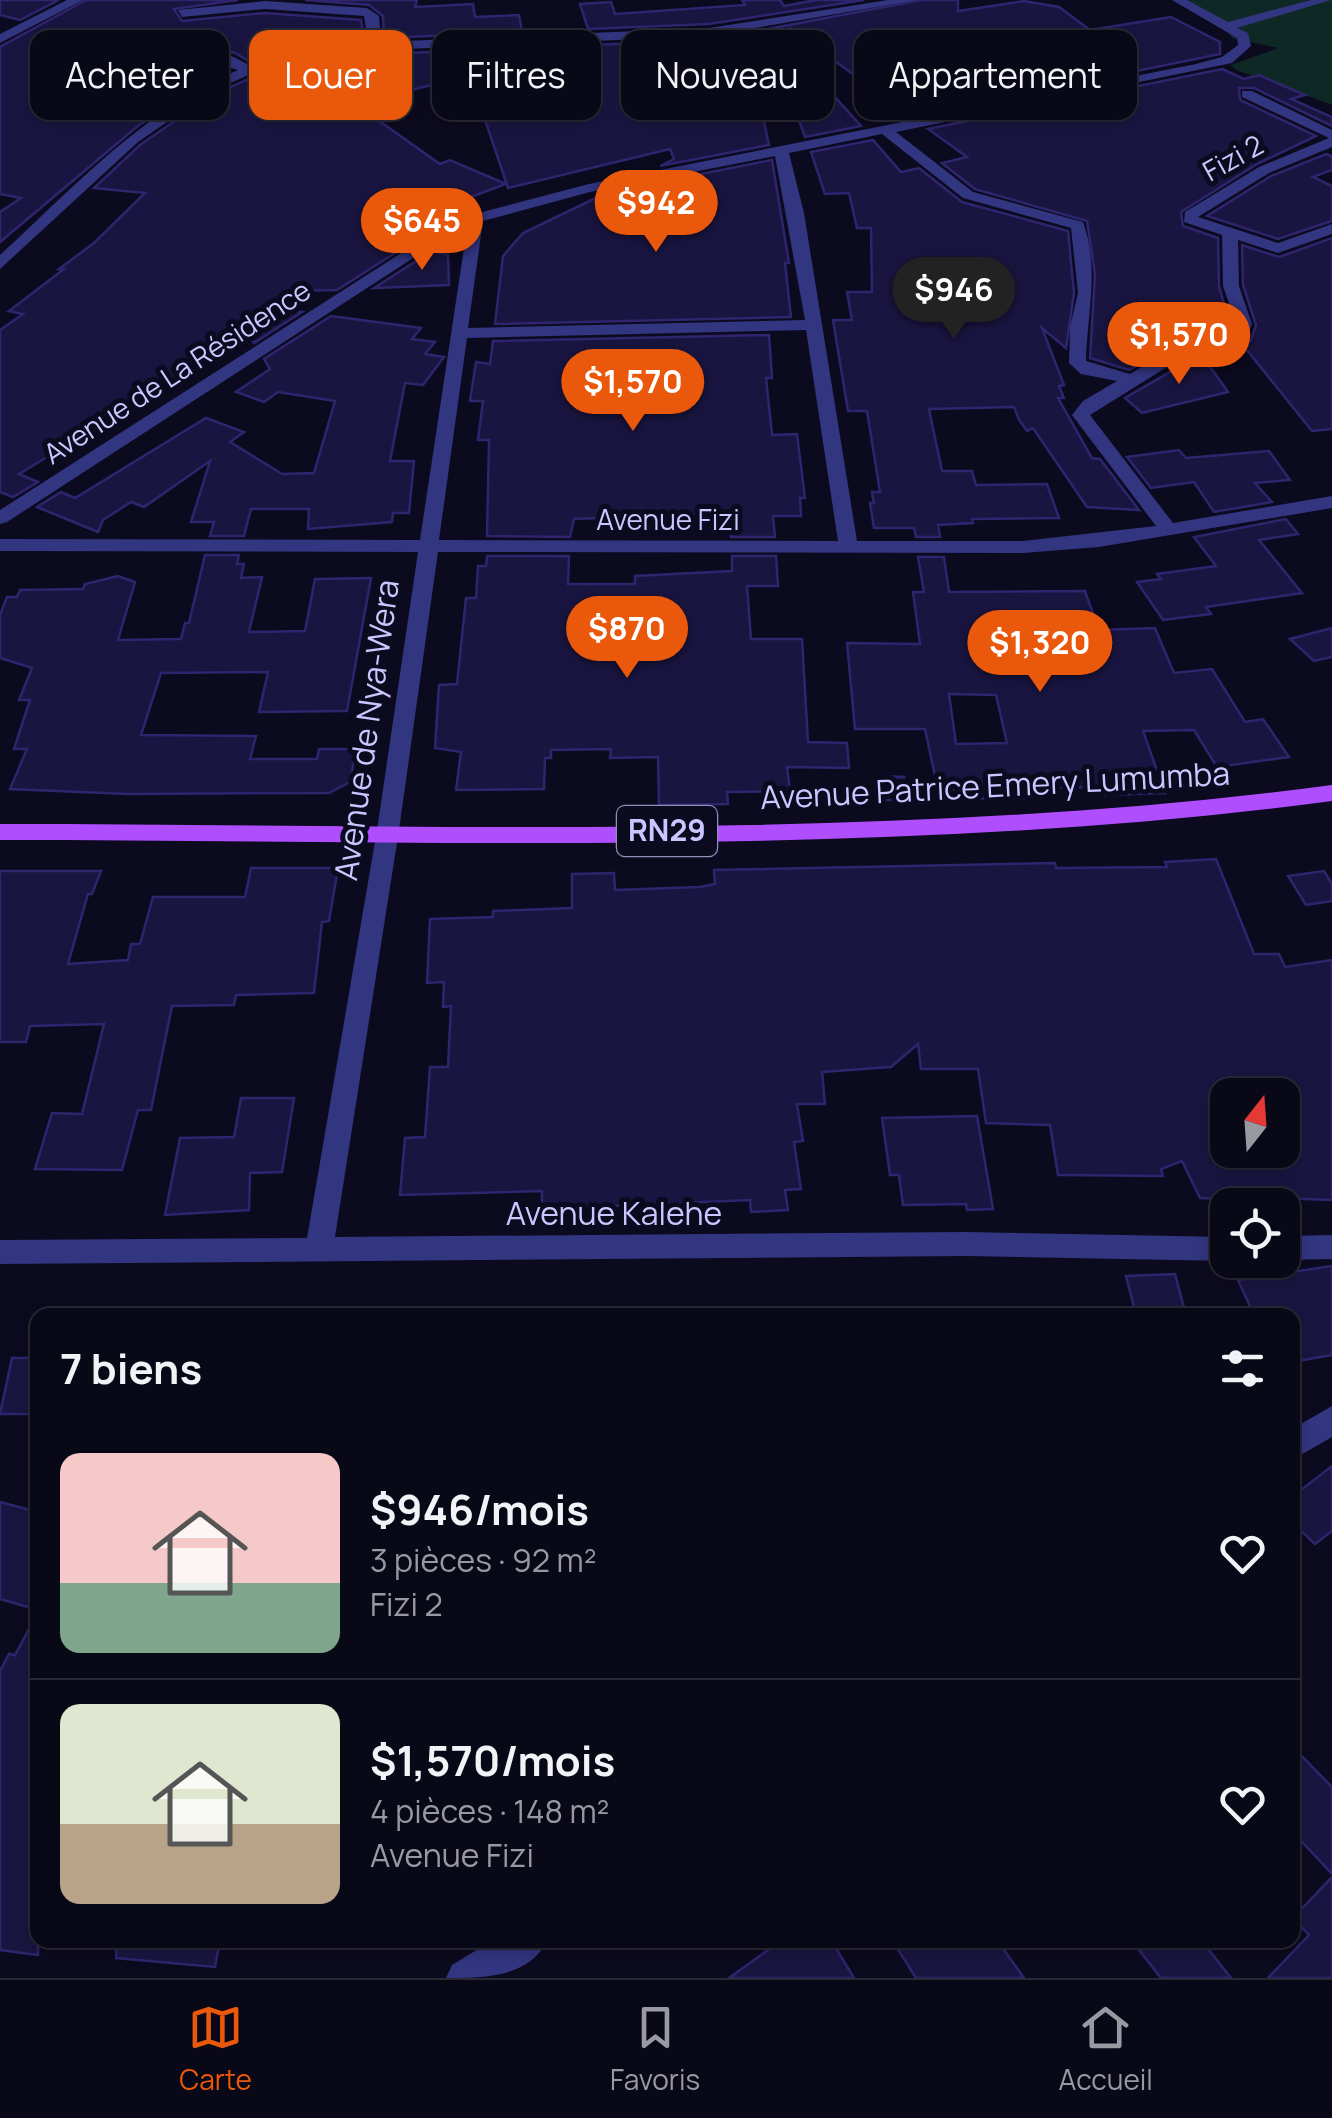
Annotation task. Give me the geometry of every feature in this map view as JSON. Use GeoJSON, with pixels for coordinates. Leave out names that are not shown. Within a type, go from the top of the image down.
{"type":"FeatureCollection","features":[{"type":"Feature","properties":{"kind":"main road","name":"Avenue Patrice Emery Lumumba"},"geometry":{"type":"LineString","coordinates":[[0,832],[764,832],[1180,813],[1332,793]]}},
{"type":"Feature","properties":{"kind":"street"},"geometry":{"type":"LineString","coordinates":[[0,39],[77,0]]}},
{"type":"Feature","properties":{"kind":"street"},"geometry":{"type":"LineString","coordinates":[[412,44],[709,32],[911,0]]}},
{"type":"Feature","properties":{"kind":"street"},"geometry":{"type":"LineString","coordinates":[[1178,0],[1224,26],[1325,0]]}},
{"type":"Feature","properties":{"kind":"street"},"geometry":{"type":"LineString","coordinates":[[182,13],[249,5],[367,12],[373,16],[374,30]]}},
{"type":"Feature","properties":{"kind":"street","name":"Avenue de La Résidence"},"geometry":{"type":"LineString","coordinates":[[0,518],[439,235],[476,218],[588,188],[1227,60],[1245,46],[1243,36],[1224,26]]}},
{"type":"Feature","properties":{"kind":"street"},"geometry":{"type":"LineString","coordinates":[[229,63],[247,68]]}},
{"type":"Feature","properties":{"kind":"street"},"geometry":{"type":"LineString","coordinates":[[0,264],[133,139],[207,88],[247,68]]}},
{"type":"Feature","properties":{"kind":"street","name":"Fizi 2"},"geometry":{"type":"LineString","coordinates":[[1248,94],[1332,138]]}},
{"type":"Feature","properties":{"kind":"street"},"geometry":{"type":"LineString","coordinates":[[886,131],[968,195],[1078,225],[1086,294],[1078,327],[1077,364],[1087,370],[1135,380]]}},
{"type":"Feature","properties":{"kind":"street","name":"Fizi 2"},"geometry":{"type":"LineString","coordinates":[[1169,530],[1081,414],[1089,405],[1185,348],[1244,331],[1231,286],[1230,233],[1188,219],[1264,170],[1332,138]]}},
{"type":"Feature","properties":{"kind":"street"},"geometry":{"type":"LineString","coordinates":[[781,151],[796,213],[849,549]]}},
{"type":"Feature","properties":{"kind":"street","name":"Avenue de Nya-Wera"},"geometry":{"type":"LineString","coordinates":[[319,1250],[388,830],[476,218]]}},
{"type":"Feature","properties":{"kind":"street"},"geometry":{"type":"LineString","coordinates":[[1230,233],[1278,248],[1332,229]]}},
{"type":"Feature","properties":{"kind":"street"},"geometry":{"type":"LineString","coordinates":[[458,333],[812,325]]}},
{"type":"Feature","properties":{"kind":"street","name":"Avenue Fizi"},"geometry":{"type":"LineString","coordinates":[[0,545],[1023,547],[1169,530],[1332,502]]}},
{"type":"Feature","properties":{"kind":"street","name":"Avenue Kalehe"},"geometry":{"type":"LineString","coordinates":[[0,1252],[966,1244],[1210,1249]]}},
{"type":"Feature","properties":{"kind":"street"},"geometry":{"type":"LineString","coordinates":[[1300,1248],[1332,1247]]}},
{"type":"Feature","properties":{"kind":"street"},"geometry":{"type":"LineString","coordinates":[[1300,1441],[1332,1420]]}},
{"type":"Feature","properties":{"kind":"street"},"geometry":{"type":"LineString","coordinates":[[465,1978],[515,1948]]}},
{"type":"Feature","properties":{"kind":"green space"},"geometry":{"type":"Polygon","coordinates":[[[1178,0],[1332,0],[1332,105],[1236,70],[1231,65],[1278,48],[1232,38],[1225,26],[1178,0]]]}},
{"type":"Feature","properties":{"kind":"building"},"geometry":{"type":"Polygon","coordinates":[[[0,0],[59,0],[20,20],[0,15],[0,0]]]}},
{"type":"Feature","properties":{"kind":"building"},"geometry":{"type":"Polygon","coordinates":[[[86,0],[238,0],[174,9],[182,21],[265,13],[361,20],[362,30],[249,30],[249,61],[229,52],[229,30],[31,30],[86,0]]]}},
{"type":"Feature","properties":{"kind":"building"},"geometry":{"type":"Polygon","coordinates":[[[305,0],[417,0],[415,7],[473,4],[475,17],[519,15],[522,30],[432,30],[432,36],[412,37],[412,30],[384,30],[383,16],[369,5],[305,0]]]}},
{"type":"Feature","properties":{"kind":"building"},"geometry":{"type":"Polygon","coordinates":[[[742,0],[780,0],[784,6],[816,0],[864,0],[709,24],[588,29],[580,4],[611,2],[615,14],[745,5],[742,0]]]}},
{"type":"Feature","properties":{"kind":"building"},"geometry":{"type":"Polygon","coordinates":[[[921,0],[958,0],[958,11],[1024,1],[1059,7],[1090,30],[854,30],[854,75],[834,60],[834,30],[763,30],[921,0]]]}},
{"type":"Feature","properties":{"kind":"building"},"geometry":{"type":"Polygon","coordinates":[[[1171,17],[1220,42],[1220,54],[1137,71],[1137,30],[1090,30],[1171,17]]]}},
{"type":"Feature","properties":{"kind":"building"},"geometry":{"type":"Polygon","coordinates":[[[30,31],[30,120],[147,120],[0,242],[0,212],[21,198],[0,194],[0,47],[30,31]]]}},
{"type":"Feature","properties":{"kind":"building"},"geometry":{"type":"Polygon","coordinates":[[[621,44],[621,120],[764,120],[769,145],[660,166],[674,159],[670,149],[508,188],[485,120],[601,120],[601,45],[621,44]]]}},
{"type":"Feature","properties":{"kind":"building"},"geometry":{"type":"Polygon","coordinates":[[[432,52],[432,85],[412,90],[412,53],[432,52]]]}},
{"type":"Feature","properties":{"kind":"building"},"geometry":{"type":"Polygon","coordinates":[[[1222,69],[1244,79],[1259,75],[1305,95],[1291,99],[1332,117],[1332,126],[1254,88],[1239,88],[1240,100],[1316,136],[1257,164],[1181,212],[1183,226],[1218,238],[1219,286],[1231,329],[1210,304],[1181,326],[1190,338],[1129,370],[1090,358],[1095,274],[1087,221],[975,189],[942,163],[967,157],[928,129],[972,120],[1137,120],[1137,86],[1222,69]]]}},
{"type":"Feature","properties":{"kind":"building"},"geometry":{"type":"Polygon","coordinates":[[[249,79],[249,120],[378,120],[440,164],[450,160],[506,184],[433,211],[441,215],[402,242],[409,244],[337,290],[292,291],[291,311],[302,312],[254,343],[249,335],[19,474],[38,482],[13,497],[0,492],[0,330],[23,314],[9,311],[94,243],[145,193],[94,188],[140,145],[176,120],[229,120],[229,88],[249,79]]]}},
{"type":"Feature","properties":{"kind":"building"},"geometry":{"type":"Polygon","coordinates":[[[834,96],[861,126],[805,137],[799,120],[834,120],[834,96]]]}},
{"type":"Feature","properties":{"kind":"building"},"geometry":{"type":"Polygon","coordinates":[[[873,140],[901,172],[919,168],[962,202],[1068,231],[1074,293],[1066,348],[1042,328],[1064,385],[1059,386],[1064,398],[1058,398],[1092,458],[1100,459],[1139,510],[1087,507],[1033,428],[1027,431],[1014,407],[929,409],[942,471],[972,471],[976,485],[1047,484],[1059,518],[972,519],[973,523],[938,525],[940,537],[916,537],[914,528],[874,528],[870,503],[874,503],[872,492],[880,492],[867,411],[848,411],[833,320],[852,320],[847,292],[872,292],[871,228],[857,228],[849,193],[825,194],[811,152],[873,140]]]}},
{"type":"Feature","properties":{"kind":"building"},"geometry":{"type":"Polygon","coordinates":[[[1326,154],[1332,156],[1332,170],[1313,177],[1332,186],[1332,221],[1278,239],[1207,216],[1271,176],[1326,154]]]}},
{"type":"Feature","properties":{"kind":"building"},"geometry":{"type":"Polygon","coordinates":[[[772,160],[789,263],[785,263],[791,317],[495,324],[503,256],[523,233],[606,193],[772,160]]]}},
{"type":"Feature","properties":{"kind":"building"},"geometry":{"type":"Polygon","coordinates":[[[1332,238],[1332,429],[1312,431],[1242,344],[1251,340],[1256,325],[1243,285],[1242,245],[1279,257],[1332,238]]]}},
{"type":"Feature","properties":{"kind":"building"},"geometry":{"type":"Polygon","coordinates":[[[432,251],[448,255],[449,285],[374,288],[432,251]]]}},
{"type":"Feature","properties":{"kind":"building"},"geometry":{"type":"Polygon","coordinates":[[[331,316],[421,328],[412,339],[435,342],[425,354],[444,357],[423,385],[405,383],[390,461],[414,461],[409,513],[393,513],[392,522],[308,529],[309,509],[251,509],[244,536],[210,536],[214,522],[191,522],[210,461],[144,507],[131,502],[103,520],[98,532],[37,507],[61,492],[75,498],[206,418],[244,432],[230,442],[282,474],[314,473],[335,401],[278,392],[264,402],[236,392],[270,369],[264,359],[331,316]]]}},
{"type":"Feature","properties":{"kind":"building"},"geometry":{"type":"Polygon","coordinates":[[[769,335],[772,378],[766,378],[772,435],[797,434],[805,498],[800,498],[801,516],[773,516],[775,537],[731,537],[730,513],[574,519],[570,537],[487,536],[489,440],[478,440],[483,401],[470,401],[476,362],[490,364],[493,341],[769,335]]]}},
{"type":"Feature","properties":{"kind":"building"},"geometry":{"type":"Polygon","coordinates":[[[1201,354],[1228,392],[1142,413],[1125,398],[1201,354]]]}},
{"type":"Feature","properties":{"kind":"building"},"geometry":{"type":"Polygon","coordinates":[[[1179,450],[1186,458],[1269,451],[1290,480],[1255,483],[1272,502],[1214,512],[1194,482],[1151,488],[1127,457],[1179,450]]]}},
{"type":"Feature","properties":{"kind":"building"},"geometry":{"type":"Polygon","coordinates":[[[1286,519],[1298,534],[1259,540],[1302,593],[1206,607],[1211,614],[1163,620],[1137,582],[1161,579],[1157,574],[1216,566],[1194,537],[1286,519]]]}},
{"type":"Feature","properties":{"kind":"building"},"geometry":{"type":"Polygon","coordinates":[[[205,555],[239,555],[237,564],[244,564],[241,578],[262,577],[249,632],[305,631],[315,579],[371,578],[347,711],[259,712],[268,672],[161,673],[141,735],[256,736],[250,759],[317,759],[319,749],[356,749],[350,782],[329,793],[128,794],[10,789],[27,749],[14,749],[30,700],[19,700],[32,668],[0,658],[0,615],[7,597],[17,597],[20,590],[83,589],[85,584],[118,576],[135,582],[118,640],[181,639],[185,623],[189,623],[205,555]]]}},
{"type":"Feature","properties":{"kind":"building"},"geometry":{"type":"Polygon","coordinates":[[[487,556],[569,556],[568,584],[635,584],[635,576],[732,571],[732,556],[776,556],[778,586],[747,586],[751,639],[802,639],[808,742],[847,743],[849,768],[787,767],[790,791],[727,792],[728,804],[659,805],[658,757],[610,758],[611,749],[551,750],[551,758],[545,758],[544,789],[456,790],[461,752],[435,748],[439,685],[457,684],[466,598],[476,598],[478,566],[486,566],[487,556]]]}},
{"type":"Feature","properties":{"kind":"building"},"geometry":{"type":"Polygon","coordinates":[[[918,557],[944,557],[949,592],[1085,591],[1099,630],[1155,628],[1174,673],[1212,669],[1245,722],[1263,719],[1289,757],[1217,767],[1194,730],[1143,731],[1165,793],[1103,795],[1100,787],[1026,788],[1028,798],[999,799],[970,798],[968,789],[938,790],[925,729],[855,729],[847,643],[920,644],[913,592],[924,592],[918,557]],[[949,694],[956,744],[1007,743],[996,695],[949,694]]]}},
{"type":"Feature","properties":{"kind":"building"},"geometry":{"type":"Polygon","coordinates":[[[1332,628],[1332,657],[1314,661],[1290,639],[1332,628]]]}},
{"type":"Feature","properties":{"kind":"building"},"geometry":{"type":"Polygon","coordinates":[[[881,776],[904,777],[907,800],[883,800],[881,776]]]}},
{"type":"Feature","properties":{"kind":"building"},"geometry":{"type":"Polygon","coordinates":[[[1216,859],[1254,954],[1279,954],[1285,967],[1332,960],[1332,1200],[1300,1199],[1300,1188],[1210,1188],[1210,1198],[1200,1198],[1182,1161],[1161,1169],[1163,1176],[1058,1175],[1050,1125],[986,1123],[978,1069],[921,1069],[918,1044],[891,1067],[822,1072],[825,1104],[797,1104],[803,1141],[794,1142],[801,1189],[785,1190],[788,1210],[751,1212],[750,1200],[542,1209],[542,1191],[400,1195],[405,1138],[425,1137],[430,1067],[448,1067],[451,1006],[443,1007],[444,982],[427,983],[430,919],[493,917],[493,911],[572,908],[572,874],[614,873],[615,890],[715,884],[714,870],[1055,863],[1056,868],[1167,867],[1165,862],[1216,859]]]}},
{"type":"Feature","properties":{"kind":"building"},"geometry":{"type":"Polygon","coordinates":[[[251,868],[338,868],[329,921],[322,922],[314,993],[236,995],[234,1005],[172,1006],[151,1110],[138,1110],[122,1170],[35,1169],[52,1113],[82,1114],[104,1024],[30,1026],[26,1042],[0,1042],[0,871],[101,871],[92,894],[88,894],[68,964],[128,960],[131,944],[140,944],[153,897],[245,897],[251,868]]]}},
{"type":"Feature","properties":{"kind":"building"},"geometry":{"type":"Polygon","coordinates":[[[1324,871],[1332,884],[1332,901],[1306,905],[1288,876],[1324,871]]]}},
{"type":"Feature","properties":{"kind":"building"},"geometry":{"type":"Polygon","coordinates":[[[241,1098],[294,1098],[282,1172],[250,1173],[249,1210],[165,1215],[180,1138],[234,1137],[241,1098]]]}},
{"type":"Feature","properties":{"kind":"building"},"geometry":{"type":"Polygon","coordinates":[[[977,1116],[993,1209],[967,1210],[966,1204],[903,1205],[899,1175],[890,1175],[882,1118],[977,1116]]]}},
{"type":"Feature","properties":{"kind":"building"},"geometry":{"type":"Polygon","coordinates":[[[1332,1266],[1332,1355],[1300,1361],[1300,1308],[1251,1308],[1238,1280],[1300,1278],[1300,1271],[1332,1266]]]}},
{"type":"Feature","properties":{"kind":"building"},"geometry":{"type":"Polygon","coordinates":[[[1175,1274],[1184,1308],[1134,1308],[1126,1276],[1175,1274]]]}},
{"type":"Feature","properties":{"kind":"building"},"geometry":{"type":"Polygon","coordinates":[[[12,1358],[30,1358],[30,1414],[0,1414],[12,1358]]]}},
{"type":"Feature","properties":{"kind":"building"},"geometry":{"type":"Polygon","coordinates":[[[1332,1466],[1332,1531],[1315,1544],[1300,1530],[1300,1491],[1332,1466]]]}},
{"type":"Feature","properties":{"kind":"building"},"geometry":{"type":"Polygon","coordinates":[[[0,1502],[30,1510],[30,1608],[0,1599],[0,1502]]]}},
{"type":"Feature","properties":{"kind":"building"},"geometry":{"type":"Polygon","coordinates":[[[30,1627],[30,1948],[38,1948],[38,1955],[0,1950],[0,1671],[9,1654],[15,1655],[30,1627]]]}},
{"type":"Feature","properties":{"kind":"building"},"geometry":{"type":"Polygon","coordinates":[[[1300,1754],[1332,1787],[1332,1874],[1300,1840],[1300,1754]]]}},
{"type":"Feature","properties":{"kind":"building"},"geometry":{"type":"Polygon","coordinates":[[[1332,1877],[1332,1978],[1268,1978],[1309,1935],[1300,1925],[1300,1911],[1332,1877]]]}},
{"type":"Feature","properties":{"kind":"building"},"geometry":{"type":"Polygon","coordinates":[[[117,1948],[219,1948],[215,1967],[116,1958],[117,1948]]]}},
{"type":"Feature","properties":{"kind":"building"},"geometry":{"type":"Polygon","coordinates":[[[771,1948],[836,1948],[854,1978],[729,1978],[771,1948]]]}},
{"type":"Feature","properties":{"kind":"building"},"geometry":{"type":"Polygon","coordinates":[[[897,1948],[1003,1948],[1024,1978],[916,1978],[897,1948]]]}},
{"type":"Feature","properties":{"kind":"building"},"geometry":{"type":"Polygon","coordinates":[[[1137,1948],[1207,1948],[1231,1978],[1161,1978],[1137,1948]]]}}]}
